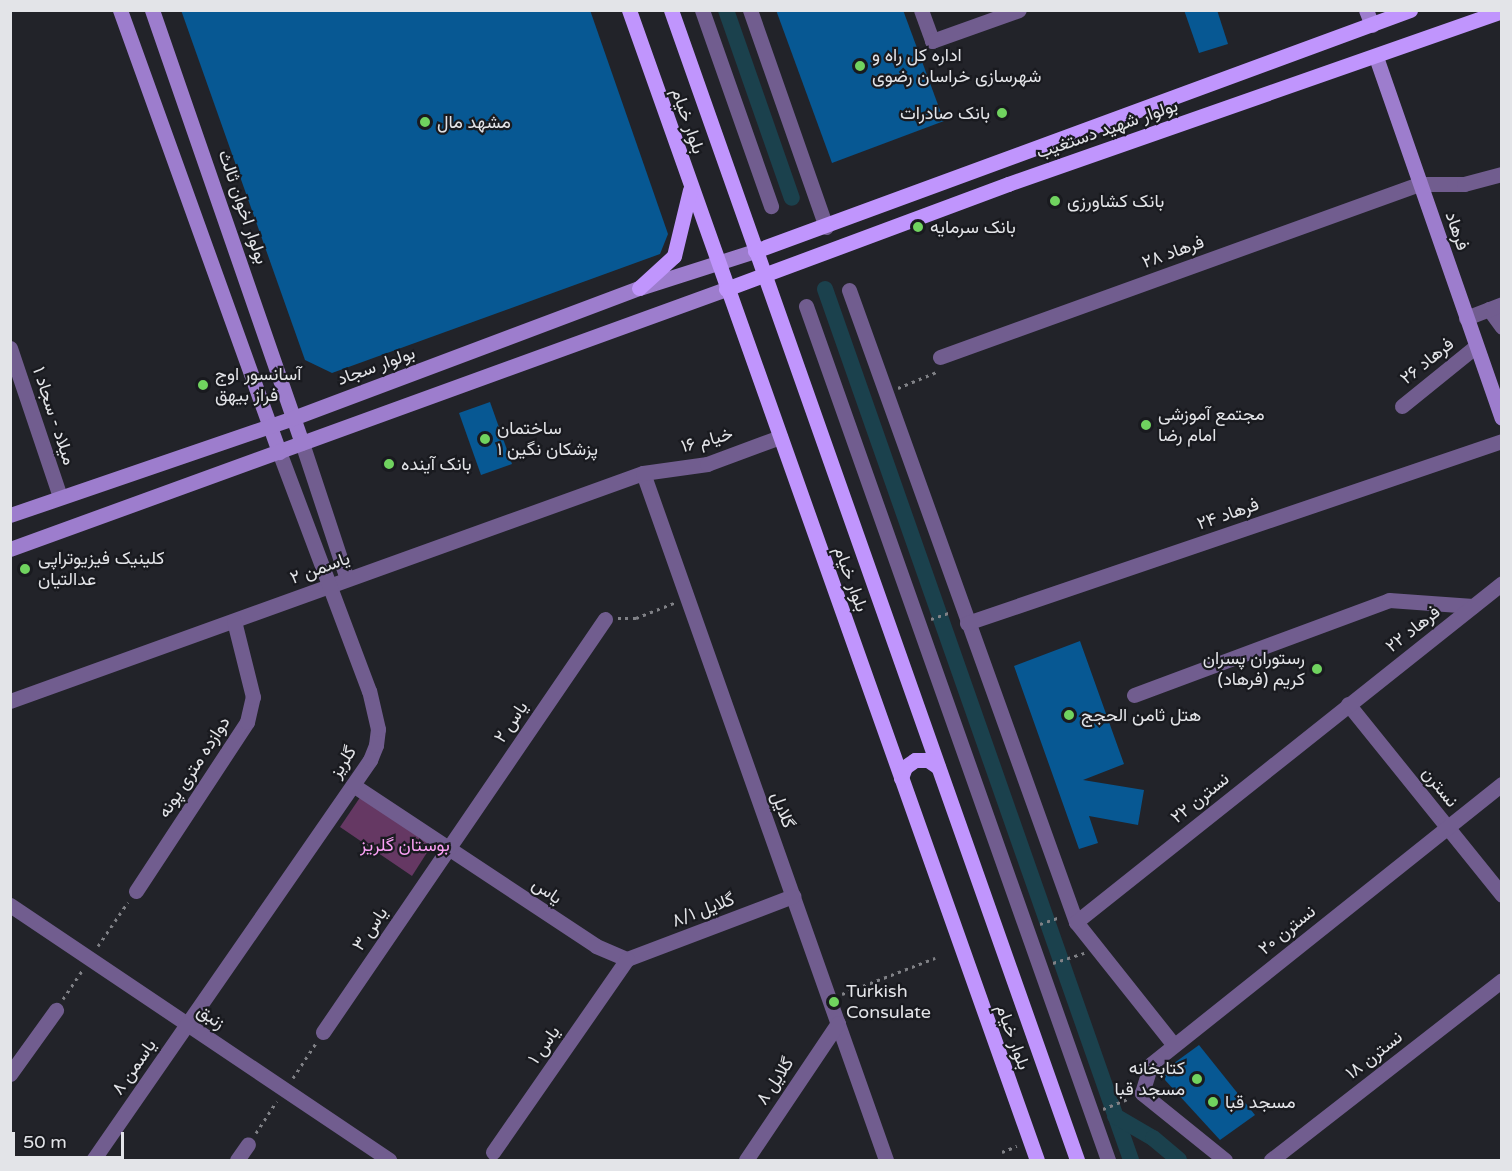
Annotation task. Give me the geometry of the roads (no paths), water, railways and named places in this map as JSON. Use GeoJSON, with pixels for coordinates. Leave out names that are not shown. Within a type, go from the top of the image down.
{"type":"FeatureCollection","features":[{"type":"Feature","properties":{"kind":"main road"},"geometry":{"type":"LineString","coordinates":[[120,10],[279,452]]}},
{"type":"Feature","properties":{"kind":"main road","name":"بولوار اخوان ثالث"},"geometry":{"type":"LineString","coordinates":[[152,10],[302,443]]}},
{"type":"Feature","properties":{"kind":"main road","name":"بلوار خیام"},"geometry":{"type":"LineString","coordinates":[[629,10],[716,263],[1037,1161]]}},
{"type":"Feature","properties":{"kind":"main road","name":"بلوار خیام"},"geometry":{"type":"LineString","coordinates":[[671,10],[1077,1161]]}},
{"type":"Feature","properties":{"kind":"main road","name":"بولوار شهید دستغیب"},"geometry":{"type":"LineString","coordinates":[[755,251],[826,227],[995,160],[1369,18],[1410,10]]}},
{"type":"Feature","properties":{"kind":"main road","name":"بولوار شهید دستغیب"},"geometry":{"type":"LineString","coordinates":[[726,289],[765,277],[1008,184],[1376,57],[1502,10]]}},
{"type":"Feature","properties":{"kind":"main road","name":"فرهاد"},"geometry":{"type":"LineString","coordinates":[[1376,57],[1502,418]]}},
{"type":"Feature","properties":{"kind":"main road"},"geometry":{"type":"LineString","coordinates":[[639,288],[674,256],[684,226],[691,187]]}},
{"type":"Feature","properties":{"kind":"main road","name":"بولوار سجاد"},"geometry":{"type":"LineString","coordinates":[[10,515],[293,418],[639,288],[755,251]]}},
{"type":"Feature","properties":{"kind":"main road"},"geometry":{"type":"LineString","coordinates":[[10,549],[726,289]]}},
{"type":"Feature","properties":{"kind":"main road"},"geometry":{"type":"LineString","coordinates":[[901,778],[905,766],[915,760],[928,760],[938,768]]}},
{"type":"Feature","properties":{"kind":"street"},"geometry":{"type":"LineString","coordinates":[[702,10],[771,206]]}},
{"type":"Feature","properties":{"kind":"street"},"geometry":{"type":"LineString","coordinates":[[750,10],[826,227]]}},
{"type":"Feature","properties":{"kind":"street"},"geometry":{"type":"LineString","coordinates":[[921,10],[932,41],[1019,10]]}},
{"type":"Feature","properties":{"kind":"street","name":"فرهاد ۲۸"},"geometry":{"type":"LineString","coordinates":[[940,357],[1419,184],[1464,184],[1502,174]]}},
{"type":"Feature","properties":{"kind":"street"},"geometry":{"type":"LineString","coordinates":[[849,290],[1074,917],[1174,1045]]}},
{"type":"Feature","properties":{"kind":"street"},"geometry":{"type":"LineString","coordinates":[[806,306],[1093,1113],[1108,1161]]}},
{"type":"Feature","properties":{"kind":"street"},"geometry":{"type":"LineString","coordinates":[[1467,318],[1495,307],[1502,327]]}},
{"type":"Feature","properties":{"kind":"street","name":"فرهاد ۲۶"},"geometry":{"type":"LineString","coordinates":[[1402,406],[1476,346]]}},
{"type":"Feature","properties":{"kind":"street","name":"میلاد - سجاد ۱"},"geometry":{"type":"LineString","coordinates":[[10,348],[18,390],[60,496]]}},
{"type":"Feature","properties":{"kind":"street","name":"خیام ۱۶"},"geometry":{"type":"LineString","coordinates":[[643,472],[707,464],[780,437]]}},
{"type":"Feature","properties":{"kind":"street","name":"فرهاد ۲۴"},"geometry":{"type":"LineString","coordinates":[[967,623],[1502,441]]}},
{"type":"Feature","properties":{"kind":"street"},"geometry":{"type":"LineString","coordinates":[[302,443],[347,579]]}},
{"type":"Feature","properties":{"kind":"street","name":"گلریز"},"geometry":{"type":"LineString","coordinates":[[187,1024],[370,759],[378,729],[369,691],[279,452]]}},
{"type":"Feature","properties":{"kind":"street","name":"یاسمن ۲"},"geometry":{"type":"LineString","coordinates":[[10,700],[643,472]]}},
{"type":"Feature","properties":{"kind":"street","name":"گلایل"},"geometry":{"type":"LineString","coordinates":[[643,472],[886,1161]]}},
{"type":"Feature","properties":{"kind":"street","name":"فرهاد ۲۲"},"geometry":{"type":"LineString","coordinates":[[1348,705],[1502,583]]}},
{"type":"Feature","properties":{"kind":"street"},"geometry":{"type":"LineString","coordinates":[[1134,694],[1389,600],[1473,606]]}},
{"type":"Feature","properties":{"kind":"street","name":"یاس ۲"},"geometry":{"type":"LineString","coordinates":[[449,848],[605,619]]}},
{"type":"Feature","properties":{"kind":"street","name":"دوازده متری پونه"},"geometry":{"type":"LineString","coordinates":[[136,891],[247,722],[253,697],[234,621]]}},
{"type":"Feature","properties":{"kind":"street","name":"نسترن"},"geometry":{"type":"LineString","coordinates":[[1348,705],[1502,895]]}},
{"type":"Feature","properties":{"kind":"street","name":"نسترن ۲۲"},"geometry":{"type":"LineString","coordinates":[[1074,917],[1348,705]]}},
{"type":"Feature","properties":{"kind":"street","name":"نسترن ۲۰"},"geometry":{"type":"LineString","coordinates":[[1225,1161],[1142,1093],[1151,1064],[1502,784]]}},
{"type":"Feature","properties":{"kind":"street","name":"یاس"},"geometry":{"type":"LineString","coordinates":[[353,785],[596,946],[627,959]]}},
{"type":"Feature","properties":{"kind":"street","name":"یاس ۳"},"geometry":{"type":"LineString","coordinates":[[323,1032],[449,848]]}},
{"type":"Feature","properties":{"kind":"street","name":"گلایل ۸/۱"},"geometry":{"type":"LineString","coordinates":[[627,959],[793,896]]}},
{"type":"Feature","properties":{"kind":"street","name":"زنبق"},"geometry":{"type":"LineString","coordinates":[[10,905],[389,1161]]}},
{"type":"Feature","properties":{"kind":"street","name":"یاس ۱"},"geometry":{"type":"LineString","coordinates":[[493,1152],[627,959]]}},
{"type":"Feature","properties":{"kind":"street","name":"نسترن ۱۸"},"geometry":{"type":"LineString","coordinates":[[1270,1161],[1502,980]]}},
{"type":"Feature","properties":{"kind":"street"},"geometry":{"type":"LineString","coordinates":[[10,1074],[56,1010]]}},
{"type":"Feature","properties":{"kind":"street","name":"گلایل ۸"},"geometry":{"type":"LineString","coordinates":[[746,1161],[838,1023]]}},
{"type":"Feature","properties":{"kind":"street","name":"یاسمن ۸"},"geometry":{"type":"LineString","coordinates":[[93,1161],[187,1024]]}},
{"type":"Feature","properties":{"kind":"street"},"geometry":{"type":"LineString","coordinates":[[237,1161],[248,1144]]}},
{"type":"Feature","properties":{"kind":"waterway"},"geometry":{"type":"LineString","coordinates":[[726,10],[792,198]]}},
{"type":"Feature","properties":{"kind":"waterway"},"geometry":{"type":"LineString","coordinates":[[825,289],[1131,1160]]}},
{"type":"Feature","properties":{"kind":"waterway"},"geometry":{"type":"LineString","coordinates":[[1115,1116],[1153,1138],[1179,1160]]}},
{"type":"Feature","properties":{"kind":"place","name":"اداره کل راه و شهرسازی خراسان رضوی"},"geometry":{"type":"Point","coordinates":[860,66]}},
{"type":"Feature","properties":{"kind":"place","name":"بانک صادرات"},"geometry":{"type":"Point","coordinates":[1002,113]}},
{"type":"Feature","properties":{"kind":"place","name":"مشهد مال"},"geometry":{"type":"Point","coordinates":[425,122]}},
{"type":"Feature","properties":{"kind":"place","name":"بانک کشاورزی"},"geometry":{"type":"Point","coordinates":[1055,201]}},
{"type":"Feature","properties":{"kind":"place","name":"بانک سرمایه"},"geometry":{"type":"Point","coordinates":[918,227]}},
{"type":"Feature","properties":{"kind":"place","name":"آسانسور اوج فراز بیهق"},"geometry":{"type":"Point","coordinates":[203,385]}},
{"type":"Feature","properties":{"kind":"place","name":"مجتمع آموزشی امام رضا"},"geometry":{"type":"Point","coordinates":[1146,425]}},
{"type":"Feature","properties":{"kind":"place","name":"ساختمان پزشکان نگین ۱"},"geometry":{"type":"Point","coordinates":[485,439]}},
{"type":"Feature","properties":{"kind":"place","name":"بانک آینده"},"geometry":{"type":"Point","coordinates":[389,464]}},
{"type":"Feature","properties":{"kind":"place","name":"کلینیک فیزیوتراپی عدالتیان"},"geometry":{"type":"Point","coordinates":[25,569]}},
{"type":"Feature","properties":{"kind":"place","name":"رستوران پسران کریم (فرهاد)"},"geometry":{"type":"Point","coordinates":[1317,669]}},
{"type":"Feature","properties":{"kind":"place","name":"هتل ثامن الحجج"},"geometry":{"type":"Point","coordinates":[1069,715]}},
{"type":"Feature","properties":{"kind":"place","name":"Turkish Consulate"},"geometry":{"type":"Point","coordinates":[834,1002]}},
{"type":"Feature","properties":{"kind":"place","name":"کتابخانه مسجد قبا"},"geometry":{"type":"Point","coordinates":[1197,1079]}},
{"type":"Feature","properties":{"kind":"place","name":"مسجد قبا"},"geometry":{"type":"Point","coordinates":[1213,1102]}},
{"type":"Feature","properties":{"kind":"park label","name":"بوستان گلریز"},"geometry":{"type":"Point","coordinates":[405,845]}}]}
